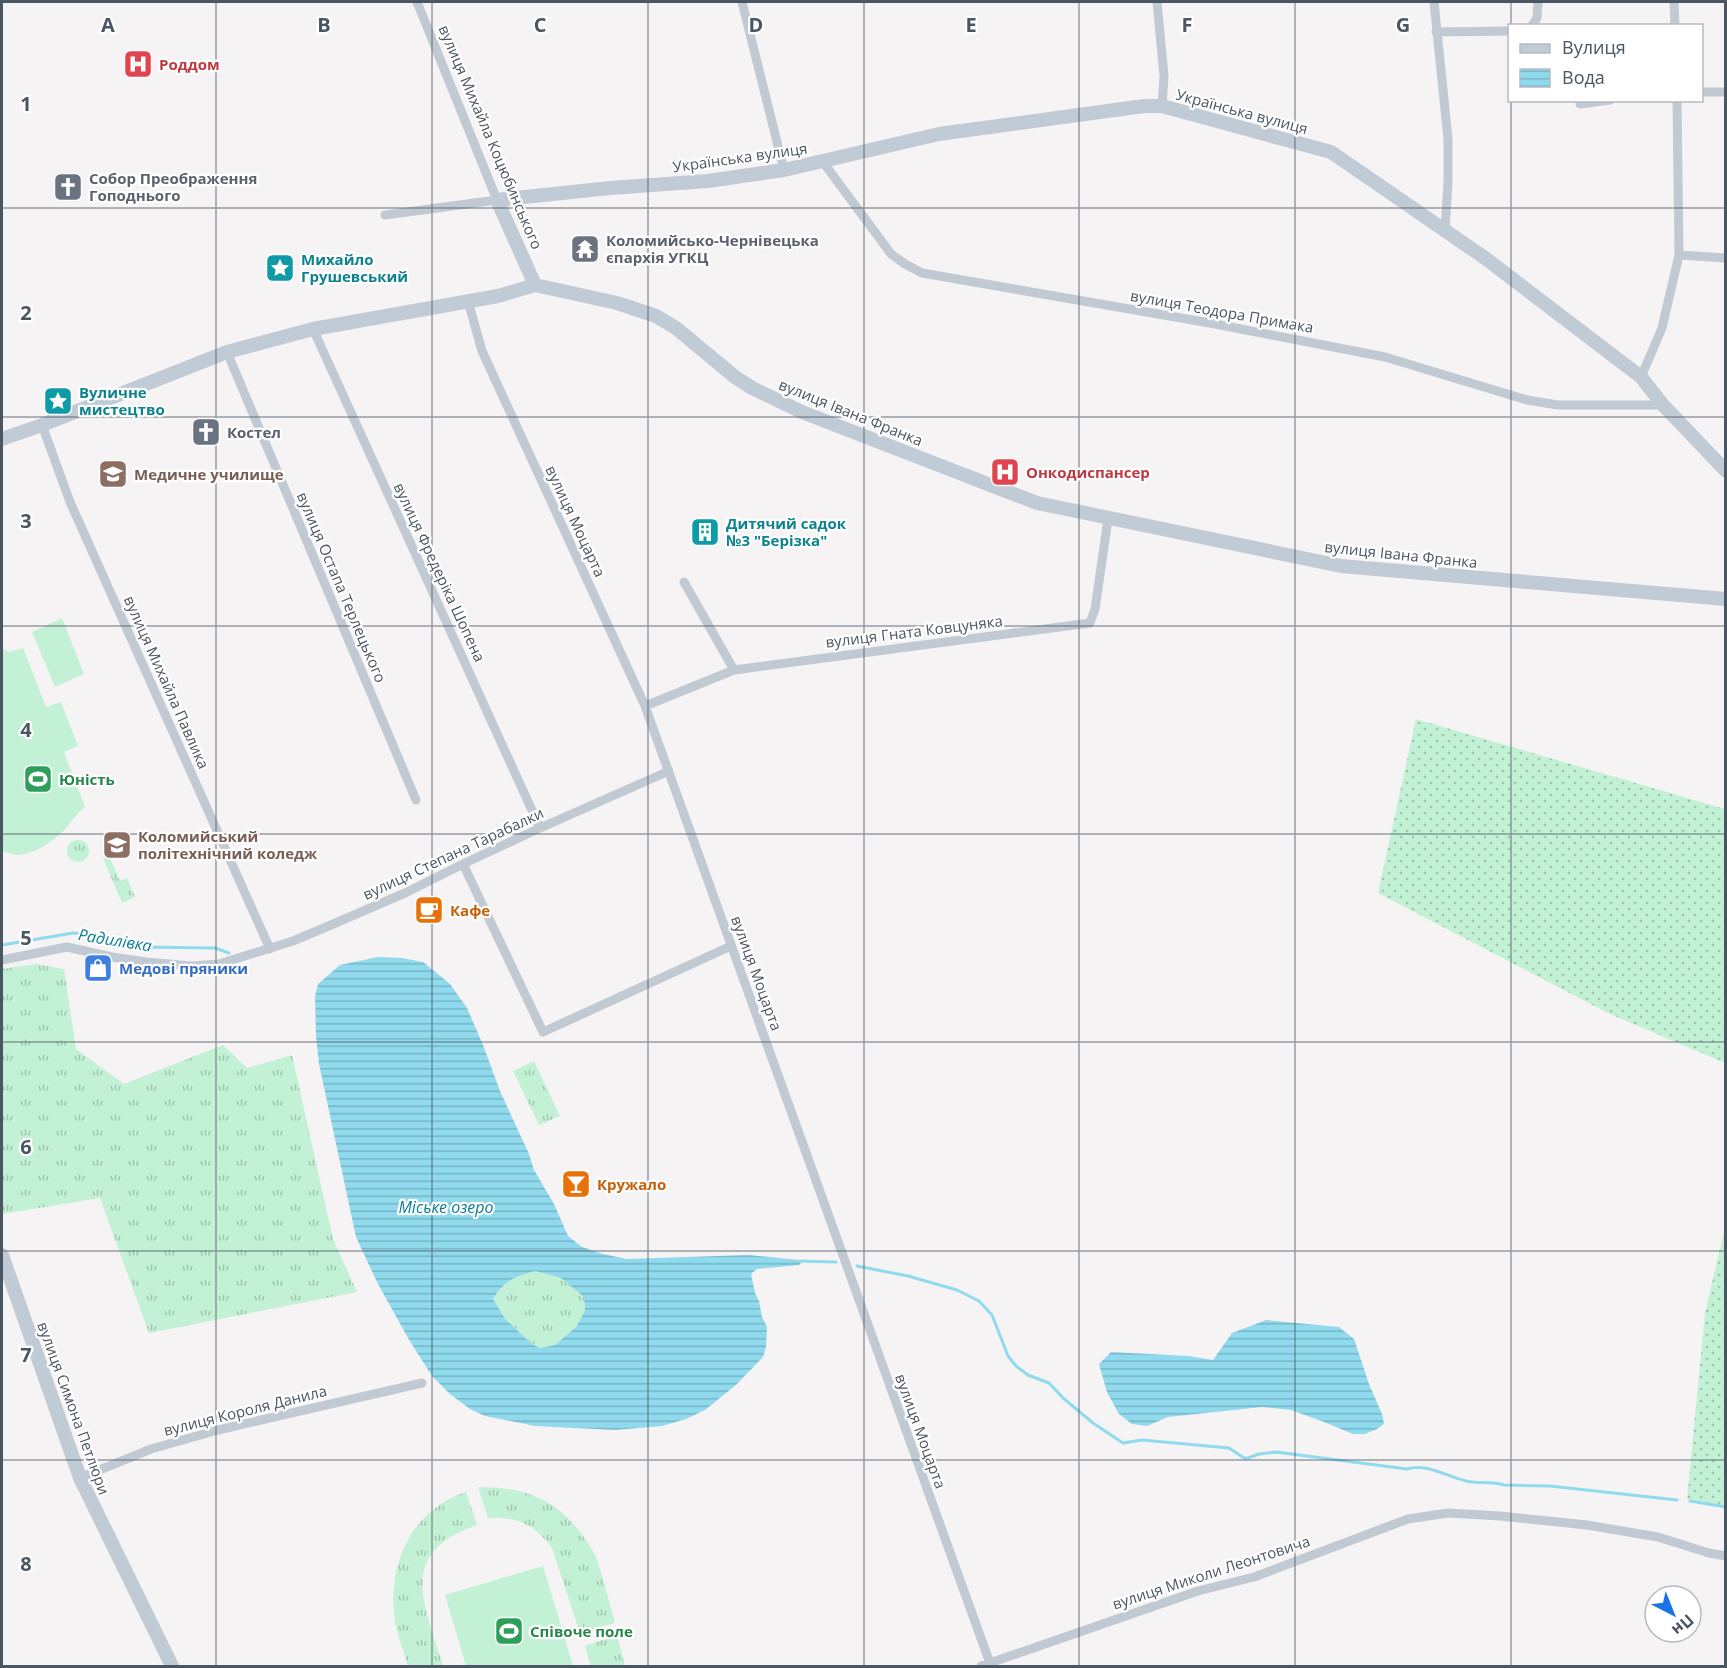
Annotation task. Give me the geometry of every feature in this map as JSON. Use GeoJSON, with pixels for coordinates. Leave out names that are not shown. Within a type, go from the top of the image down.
{"type":"FeatureCollection","features":[{"type":"Feature","properties":{"kind":"street","name":"вулиця Михайла Коцюбинського"},"geometry":{"type":"LineString","coordinates":[[417,2],[497,200],[535,285]]}},
{"type":"Feature","properties":{"kind":"street"},"geometry":{"type":"LineString","coordinates":[[742,2],[784,170]]}},
{"type":"Feature","properties":{"kind":"street"},"geometry":{"type":"LineString","coordinates":[[1157,2],[1164,76],[1162,106]]}},
{"type":"Feature","properties":{"kind":"street"},"geometry":{"type":"LineString","coordinates":[[1434,2],[1448,139],[1445,230]]}},
{"type":"Feature","properties":{"kind":"street"},"geometry":{"type":"LineString","coordinates":[[1533,24],[1537,18],[1538,2]]}},
{"type":"Feature","properties":{"kind":"street"},"geometry":{"type":"LineString","coordinates":[[1674,2],[1675,24]]}},
{"type":"Feature","properties":{"kind":"street"},"geometry":{"type":"LineString","coordinates":[[1436,32],[1508,31]]}},
{"type":"Feature","properties":{"kind":"street"},"geometry":{"type":"LineString","coordinates":[[1703,92],[1725,92]]}},
{"type":"Feature","properties":{"kind":"street"},"geometry":{"type":"LineString","coordinates":[[1580,102],[1580,104],[1595,102]]}},
{"type":"Feature","properties":{"kind":"street"},"geometry":{"type":"LineString","coordinates":[[1641,377],[1662,328],[1679,255],[1677,102]]}},
{"type":"Feature","properties":{"kind":"street","name":"Українська вулиця"},"geometry":{"type":"LineString","coordinates":[[497,200],[610,188],[708,181],[784,170],[939,134],[1144,106],[1162,106],[1331,152],[1485,258],[1641,377],[1663,405],[1725,471]]}},
{"type":"Feature","properties":{"kind":"street","name":"вулиця Теодора Примака"},"geometry":{"type":"LineString","coordinates":[[823,162],[891,254],[922,273],[1210,323],[1385,357],[1527,400],[1558,405],[1663,405]]}},
{"type":"Feature","properties":{"kind":"street"},"geometry":{"type":"LineString","coordinates":[[385,215],[497,200]]}},
{"type":"Feature","properties":{"kind":"street"},"geometry":{"type":"LineString","coordinates":[[1679,255],[1725,258]]}},
{"type":"Feature","properties":{"kind":"street","name":"вулиця Івана Франка"},"geometry":{"type":"LineString","coordinates":[[3,435],[42,425],[227,352],[313,329],[498,296],[535,285],[617,303],[656,316],[676,328],[742,382],[802,412],[1029,501],[1341,566],[1725,599]]}},
{"type":"Feature","properties":{"kind":"street","name":"вулиця Моцарта"},"geometry":{"type":"LineString","coordinates":[[468,301],[482,351],[645,706],[987,1665]]}},
{"type":"Feature","properties":{"kind":"street","name":"вулиця Фредеріка Шопена"},"geometry":{"type":"LineString","coordinates":[[313,329],[540,828]]}},
{"type":"Feature","properties":{"kind":"street","name":"вулиця Остапа Терлецького"},"geometry":{"type":"LineString","coordinates":[[227,352],[416,800]]}},
{"type":"Feature","properties":{"kind":"street","name":"вулиця Михайла Павлика"},"geometry":{"type":"LineString","coordinates":[[42,425],[70,502],[270,949]]}},
{"type":"Feature","properties":{"kind":"street","name":"вулиця Гната Ковцуняка"},"geometry":{"type":"LineString","coordinates":[[645,706],[734,670],[1090,623],[1095,609],[1108,519]]}},
{"type":"Feature","properties":{"kind":"street"},"geometry":{"type":"LineString","coordinates":[[684,582],[734,670]]}},
{"type":"Feature","properties":{"kind":"street","name":"вулиця Степана Тарабалки"},"geometry":{"type":"LineString","coordinates":[[2,960],[67,947],[112,957],[192,966],[219,964],[248,956],[293,941],[397,896],[540,828],[669,771]]}},
{"type":"Feature","properties":{"kind":"street"},"geometry":{"type":"LineString","coordinates":[[463,864],[543,1032],[731,946]]}},
{"type":"Feature","properties":{"kind":"street","name":"вулиця Симона Петлюри"},"geometry":{"type":"LineString","coordinates":[[2,1255],[80,1478],[172,1666]]}},
{"type":"Feature","properties":{"kind":"street","name":"вулиця Короля Данила"},"geometry":{"type":"LineString","coordinates":[[80,1478],[151,1449],[218,1430],[422,1383]]}},
{"type":"Feature","properties":{"kind":"street","name":"вулиця Миколи Леонтовича"},"geometry":{"type":"LineString","coordinates":[[987,1665],[1198,1591],[1260,1575],[1408,1520],[1448,1513],[1587,1525],[1658,1538],[1725,1556]]}},
{"type":"Feature","properties":{"kind":"green space"},"geometry":{"type":"Polygon","coordinates":[[[62,618],[84,674],[55,687],[32,632],[62,618]]]}},
{"type":"Feature","properties":{"kind":"green space","name":"Юність"},"geometry":{"type":"Polygon","coordinates":[[[2,648],[9,652],[23,648],[46,707],[61,702],[78,746],[64,752],[85,807],[50,842],[30,853],[16,855],[2,851],[2,648]]]}},
{"type":"Feature","properties":{"kind":"green space"},"geometry":{"type":"Polygon","coordinates":[[[1416,719],[1725,809],[1725,1063],[1608,1013],[1378,893],[1416,719]]]}},
{"type":"Feature","properties":{"kind":"green space"},"geometry":{"type":"Polygon","coordinates":[[[78,840],[86,843],[89,851],[86,859],[78,862],[70,859],[67,851],[70,843],[78,840]]]}},
{"type":"Feature","properties":{"kind":"green space"},"geometry":{"type":"Polygon","coordinates":[[[109,856],[120,881],[127,878],[135,897],[122,903],[103,858],[109,856]]]}},
{"type":"Feature","properties":{"kind":"green space"},"geometry":{"type":"Polygon","coordinates":[[[36,964],[64,969],[76,1049],[124,1084],[223,1045],[247,1068],[292,1055],[333,1239],[357,1292],[149,1333],[100,1198],[2,1214],[2,969],[36,964]]]}},
{"type":"Feature","properties":{"kind":"green space"},"geometry":{"type":"Polygon","coordinates":[[[534,1061],[560,1116],[539,1125],[513,1071],[534,1061]]]}},
{"type":"Feature","properties":{"kind":"green space"},"geometry":{"type":"Polygon","coordinates":[[[1725,1227],[1726,1507],[1687,1499],[1705,1313],[1725,1227]]]}},
{"type":"Feature","properties":{"kind":"green space"},"geometry":{"type":"Polygon","coordinates":[[[535,1271],[561,1278],[584,1297],[585,1312],[576,1327],[555,1345],[540,1348],[532,1344],[506,1320],[493,1299],[511,1280],[535,1271]]]}},
{"type":"Feature","properties":{"kind":"green space"},"geometry":{"type":"Polygon","coordinates":[[[478,1487],[524,1492],[562,1512],[589,1544],[596,1557],[615,1623],[580,1633],[552,1548],[539,1533],[524,1524],[508,1519],[488,1518],[478,1487]]]}},
{"type":"Feature","properties":{"kind":"green space"},"geometry":{"type":"Polygon","coordinates":[[[466,1492],[477,1525],[451,1537],[435,1550],[425,1566],[422,1583],[429,1622],[443,1666],[408,1666],[396,1628],[393,1606],[396,1572],[401,1556],[416,1527],[428,1514],[447,1500],[466,1492]]]}},
{"type":"Feature","properties":{"kind":"green space","name":"Співоче поле"},"geometry":{"type":"Polygon","coordinates":[[[543,1566],[573,1666],[466,1666],[445,1595],[543,1566]]]}},
{"type":"Feature","properties":{"kind":"green space"},"geometry":{"type":"Polygon","coordinates":[[[617,1635],[625,1666],[591,1666],[585,1646],[617,1635]]]}},
{"type":"Feature","properties":{"kind":"water","name":"Міське озеро"},"geometry":{"type":"Polygon","coordinates":[[[378,957],[402,958],[423,962],[450,984],[467,1008],[534,1170],[554,1204],[568,1236],[582,1247],[627,1259],[748,1255],[802,1262],[799,1265],[757,1269],[751,1274],[762,1317],[767,1327],[766,1347],[763,1357],[736,1385],[705,1410],[686,1419],[662,1426],[615,1430],[535,1426],[485,1416],[470,1409],[450,1394],[432,1376],[377,1282],[356,1237],[319,1064],[316,1036],[315,996],[318,984],[340,965],[378,957]],[[535,1271],[528,1273],[506,1283],[493,1299],[506,1320],[532,1344],[540,1348],[555,1345],[576,1327],[585,1311],[584,1297],[561,1278],[535,1271]]]}},
{"type":"Feature","properties":{"kind":"water"},"geometry":{"type":"Polygon","coordinates":[[[1266,1320],[1339,1327],[1354,1339],[1384,1424],[1365,1434],[1353,1434],[1291,1410],[1262,1407],[1168,1417],[1147,1426],[1132,1424],[1119,1414],[1107,1392],[1099,1364],[1111,1352],[1188,1356],[1213,1360],[1232,1333],[1266,1320]]]}},
{"type":"Feature","properties":{"kind":"waterway","name":"Радилівка"},"geometry":{"type":"LineString","coordinates":[[2,945],[73,933],[91,934],[139,947],[215,948],[229,953]]}},
{"type":"Feature","properties":{"kind":"waterway"},"geometry":{"type":"LineString","coordinates":[[799,1261],[836,1262]]}},
{"type":"Feature","properties":{"kind":"waterway"},"geometry":{"type":"LineString","coordinates":[[857,1266],[908,1276],[957,1290],[979,1301],[992,1315],[1008,1356],[1016,1366],[1028,1375],[1049,1383],[1093,1423],[1123,1443],[1142,1440],[1229,1448],[1244,1458],[1276,1452],[1407,1469],[1422,1468],[1471,1482],[1550,1486],[1677,1500]]}},
{"type":"Feature","properties":{"kind":"waterway"},"geometry":{"type":"LineString","coordinates":[[1690,1501],[1726,1507]]}},
{"type":"Feature","properties":{"kind":"place","name":"Роддом"},"geometry":{"type":"Point","coordinates":[138,64]}},
{"type":"Feature","properties":{"kind":"place","name":"Собор Преображення Гоподнього"},"geometry":{"type":"Point","coordinates":[68,187]}},
{"type":"Feature","properties":{"kind":"place","name":"Коломийсько-Чернівецька єпархія УГКЦ"},"geometry":{"type":"Point","coordinates":[585,249]}},
{"type":"Feature","properties":{"kind":"place","name":"Михайло Грушевський"},"geometry":{"type":"Point","coordinates":[280,268]}},
{"type":"Feature","properties":{"kind":"place","name":"Вуличне мистецтво"},"geometry":{"type":"Point","coordinates":[58,401]}},
{"type":"Feature","properties":{"kind":"place","name":"Костел"},"geometry":{"type":"Point","coordinates":[206,432]}},
{"type":"Feature","properties":{"kind":"place","name":"Онкодиспансер"},"geometry":{"type":"Point","coordinates":[1005,472]}},
{"type":"Feature","properties":{"kind":"place","name":"Медичне училище"},"geometry":{"type":"Point","coordinates":[113,474]}},
{"type":"Feature","properties":{"kind":"place","name":"Дитячий садок №3 \"Берізка\""},"geometry":{"type":"Point","coordinates":[705,532]}},
{"type":"Feature","properties":{"kind":"place","name":"Юність"},"geometry":{"type":"Point","coordinates":[38,779]}},
{"type":"Feature","properties":{"kind":"place","name":"Коломийський політехнічний коледж"},"geometry":{"type":"Point","coordinates":[117,845]}},
{"type":"Feature","properties":{"kind":"place","name":"Кафе"},"geometry":{"type":"Point","coordinates":[429,910]}},
{"type":"Feature","properties":{"kind":"place","name":"Медові пряники"},"geometry":{"type":"Point","coordinates":[98,968]}},
{"type":"Feature","properties":{"kind":"place","name":"Кружало"},"geometry":{"type":"Point","coordinates":[576,1184]}},
{"type":"Feature","properties":{"kind":"place","name":"Співоче поле"},"geometry":{"type":"Point","coordinates":[509,1631]}}]}
